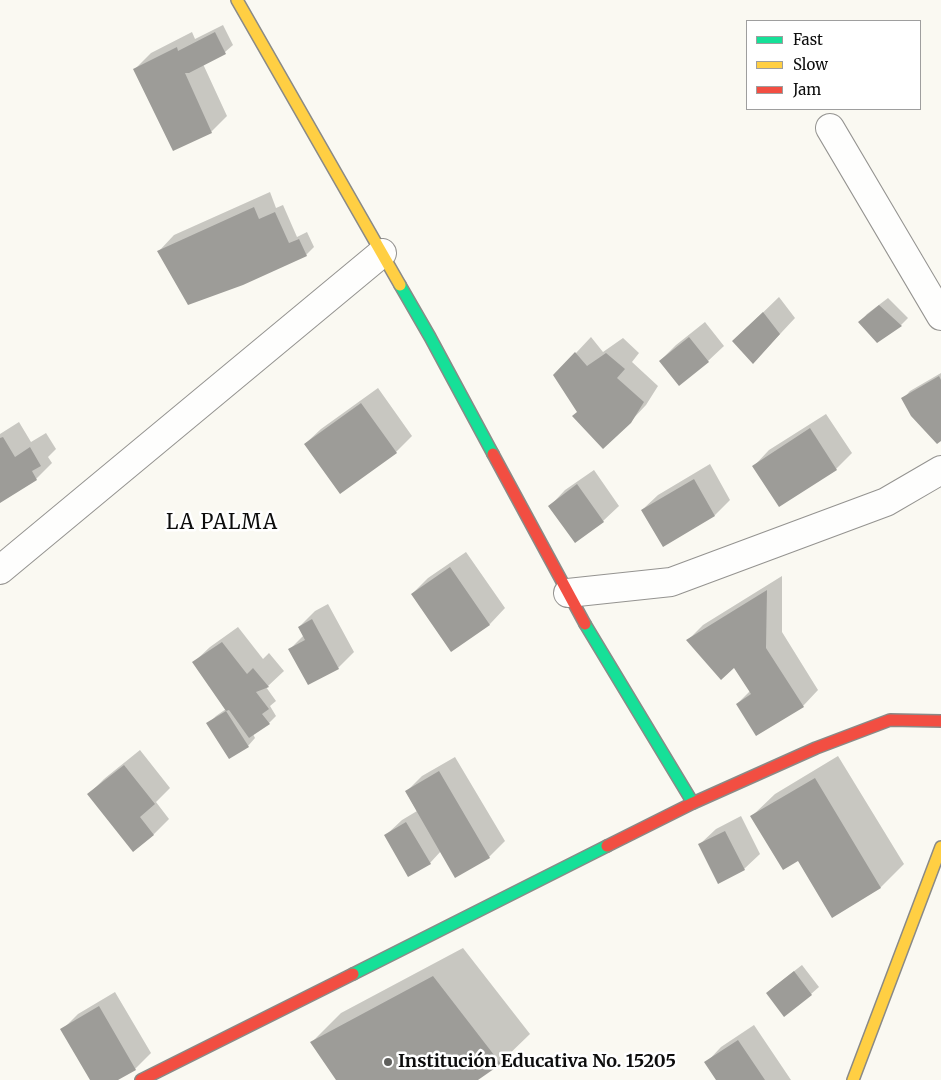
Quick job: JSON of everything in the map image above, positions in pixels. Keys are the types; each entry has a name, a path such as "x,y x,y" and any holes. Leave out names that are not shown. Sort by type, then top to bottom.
{"street":[{"path":"238,0 430,337 585,624 693,803"},
{"path":"830,128 941,316"},
{"path":"0,570 382,253"},
{"path":"568,593 671,582 886,502 941,470"},
{"path":"141,1080 693,803 816,748 890,720 941,721"},
{"path":"854,1080 941,847"}],"building":[{"path":"215,32 226,54 189,73 185,73 212,133 173,151 133,69 177,47 178,51"},
{"path":"254,207 259,219 275,212 289,243 299,239 307,256 243,285 188,305 157,251"},
{"path":"879,305 902,326 877,343 858,322"},
{"path":"763,312 780,334 753,364 732,341"},
{"path":"689,337 709,362 679,386 659,361"},
{"path":"575,352 587,366 606,353 625,369 617,378 644,402 631,423 603,449 572,416 577,412 553,375"},
{"path":"939,376 941,380 941,441 937,444 911,416 901,398"},
{"path":"361,403 397,453 340,494 304,444"},
{"path":"810,428 837,470 779,507 752,466"},
{"path":"3,437 15,457 30,447 41,466 32,471 37,480 0,503 0,438"},
{"path":"694,479 715,516 663,547 641,510"},
{"path":"577,484 604,522 575,543 548,506"},
{"path":"450,567 490,625 451,652 411,594"},
{"path":"767,590 766,648 804,707 756,736 736,704 751,694 734,668 721,680 686,640"},
{"path":"312,619 339,669 308,685 288,649 305,640 298,627"},
{"path":"222,642 247,674 253,668 269,687 256,692 269,709 262,714 270,724 249,738 229,710 226,711 192,662"},
{"path":"226,711 249,747 229,759 206,723"},
{"path":"124,765 155,804 140,817 154,835 133,852 87,794"},
{"path":"439,771 490,858 455,878 405,791"},
{"path":"815,778 881,888 832,918 798,861 783,870 750,816"},
{"path":"406,822 431,864 408,877 384,835"},
{"path":"725,831 745,870 718,884 698,844"},
{"path":"794,971 812,995 784,1017 766,993"},
{"path":"433,976 501,1064 478,1080 336,1080 310,1042"},
{"path":"99,1006 136,1070 118,1080 90,1080 60,1029"},
{"path":"738,1040 765,1080 716,1080 704,1062"}],"traffic: fast":[{"path":"400,285 493,454"},
{"path":"585,624 693,803"},
{"path":"353,974 607,846"}],"traffic: slow":[{"path":"237,0 400,285"},
{"path":"853,1080 941,847"}],"traffic: jam":[{"path":"493,454 585,624"},
{"path":"607,846 693,803 816,748 890,720 941,721"},
{"path":"141,1080 353,974"}],"place":[{"name":"Institución Educativa No. 15205","path":"388,1062"}],"district":[{"name":"LA PALMA","path":"222,523"}]}
